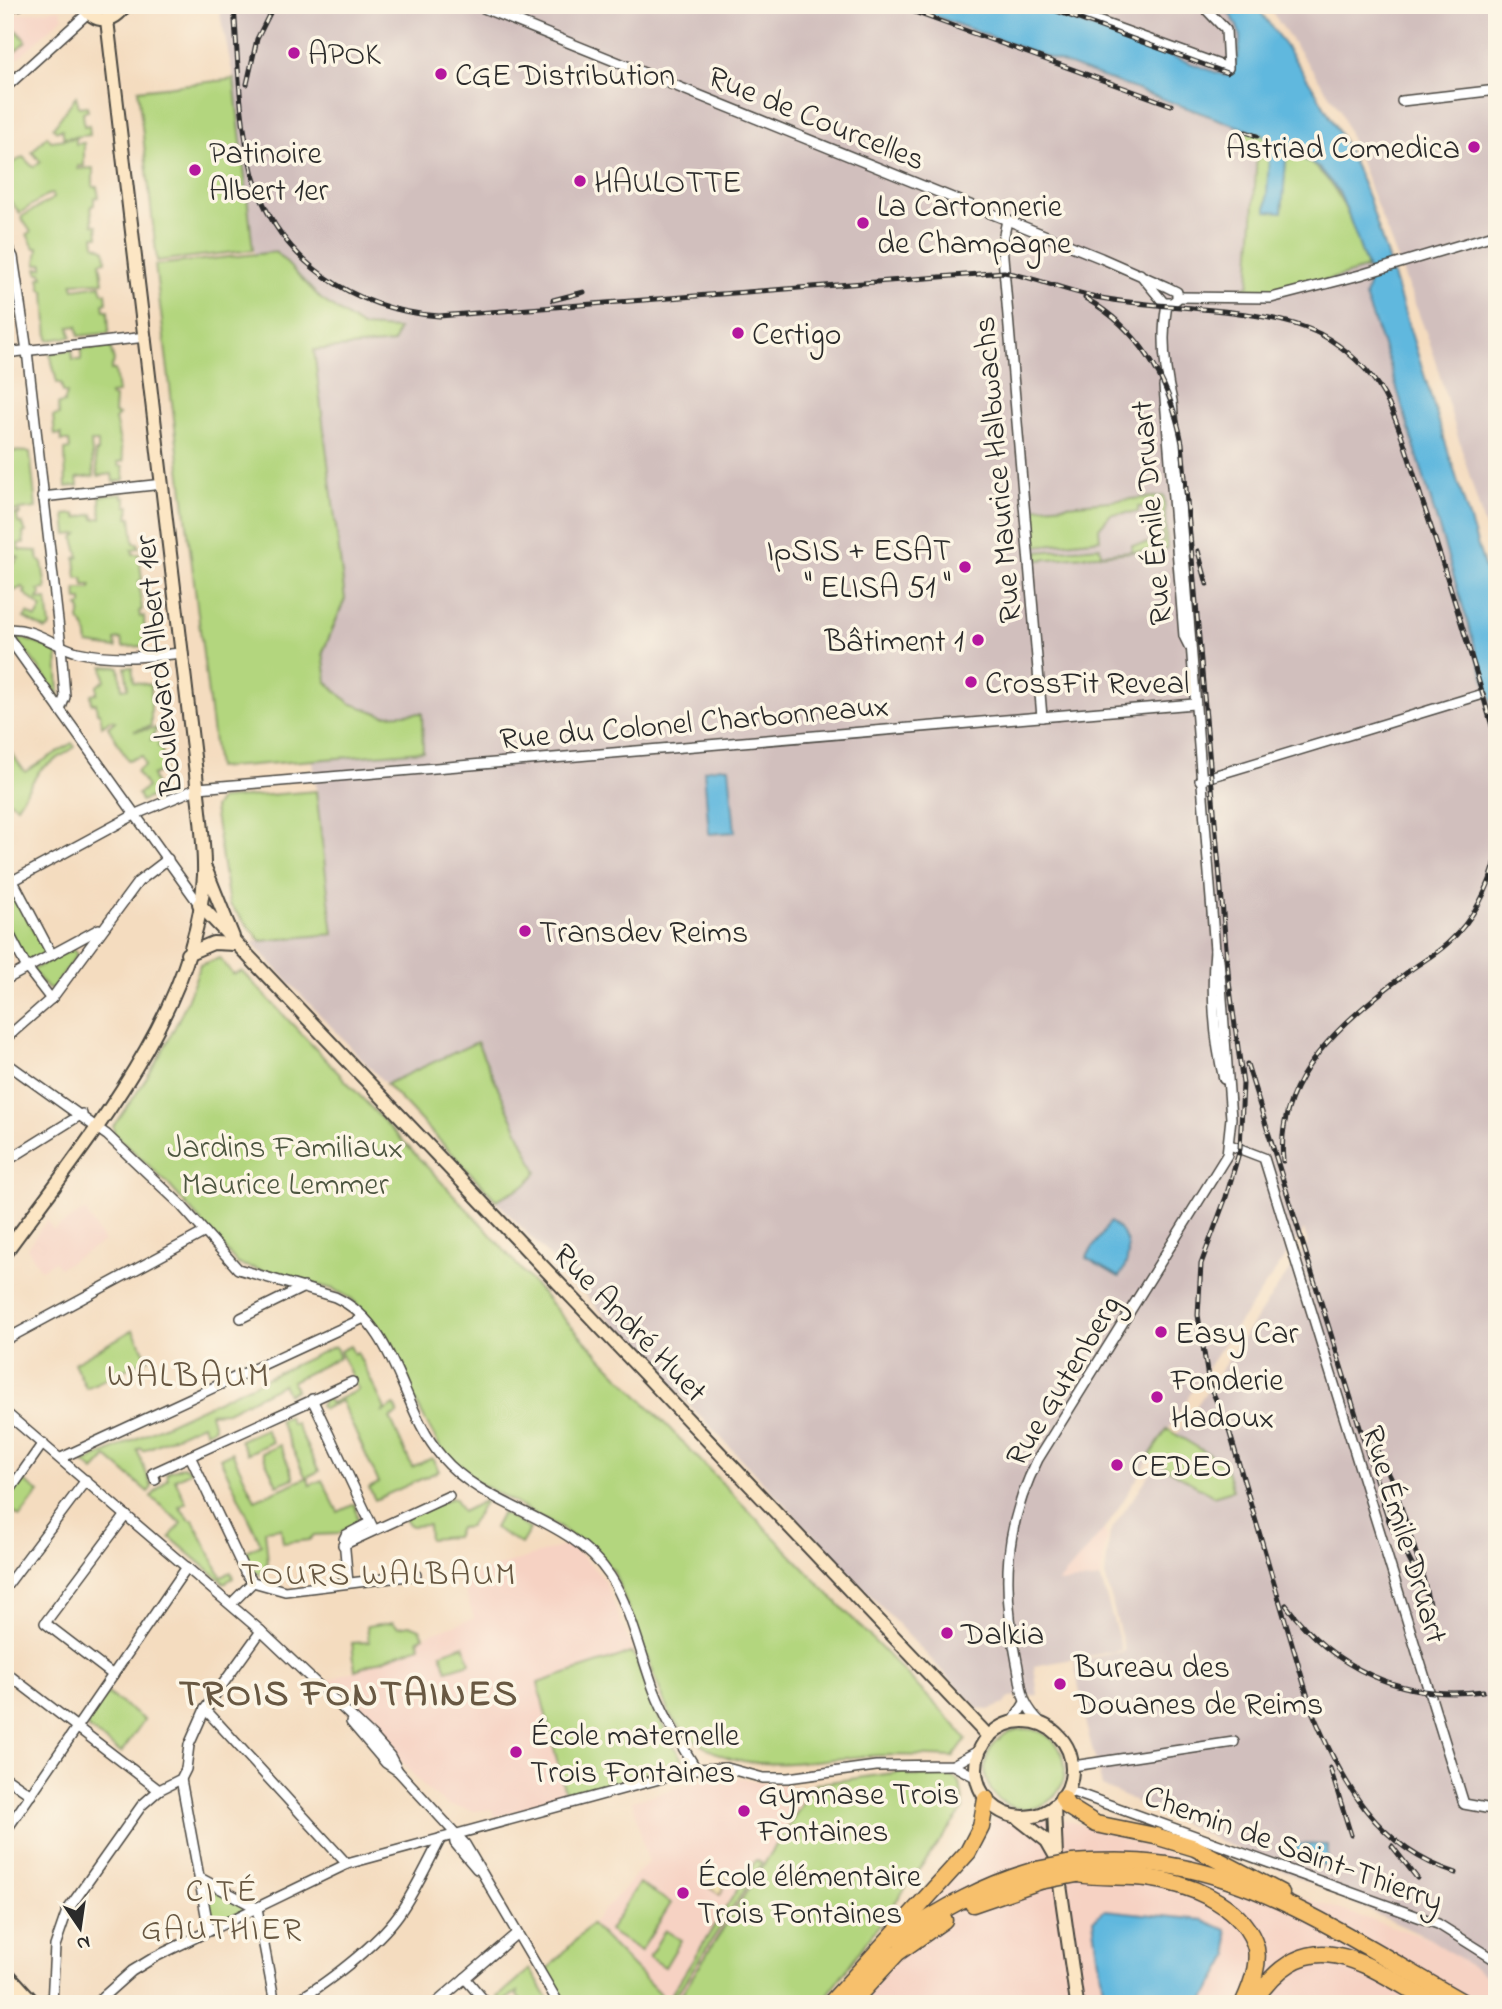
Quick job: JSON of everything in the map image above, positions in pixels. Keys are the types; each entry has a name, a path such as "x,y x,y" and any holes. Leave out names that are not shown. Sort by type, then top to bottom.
{"highway":[{"path":"833,2004 968,1852 981,1827 986,1799"},
{"path":"1062,1799 1067,1806 1096,1824 1155,1836 1195,1848 1247,1873 1340,1927 1410,1973"},
{"path":"833,2004 859,1976 908,1932 953,1902 1038,1875 1074,1869 1151,1863 1214,1876 1285,1905 1466,2004"},
{"path":"1074,1869 1151,1879 1190,1889 1234,1913 1255,1943 1254,1981 1242,2004"},
{"path":"1074,1869 1165,1874 1237,1894 1286,1915 1447,2004"},
{"path":"850,2004 897,1953 960,1910 1038,1875"},
{"path":"1252,2004 1269,1978 1288,1962 1315,1952 1339,1954 1436,2004"}],"street":[{"path":"5,7 20,5"},
{"path":"5,88 85,9 107,20 120,13 125,5"},
{"name":"Rue de Courcelles","path":"476,5 1174,288 1178,296"},
{"path":"1053,5 1228,68 1226,30 1202,5"},
{"name":"Boulevard Albert 1er","path":"5,1253 102,1130 146,1052 178,985 199,904 204,862 163,484 107,20"},
{"path":"1402,101 1497,90"},
{"name":"Rue Maurice Halbwachs","path":"1007,220 1002,244 1042,717"},
{"path":"1167,304 1172,303 1178,296 1271,298 1360,275 1497,234"},
{"path":"5,242 13,257 27,351 61,647 65,697 60,710"},
{"name":"Rue de Courcelles","path":"1140,274 1167,304"},
{"path":"1160,295 1167,287"},
{"name":"Rue Émile Druart","path":"1167,304 1163,327 1165,374 1184,636 1189,648 1215,950 1213,973 1217,1035 1228,1094 1230,1145 1264,1158 1464,1804 1497,1810"},
{"path":"5,353 146,337"},
{"path":"42,497 163,484"},
{"path":"181,653 122,659 61,647 22,630 5,632 199,904"},
{"path":"1200,779 1480,695"},
{"name":"Rue du Colonel Charbonneaux","path":"9,883 136,814 198,788 1194,704"},
{"path":"5,1039 51,999 81,961 101,928 138,882 168,859"},
{"path":"187,954 214,943 235,944 204,862"},
{"path":"9,883 52,954"},
{"name":"Rue André Huet","path":"199,904 989,1737"},
{"path":"5,926 27,968 51,999"},
{"path":"5,980 101,928"},
{"path":"5,1062 102,1130 179,1203 239,1269 304,1287 350,1304 364,1318 382,1340 442,1458 467,1479 574,1539 608,1574 664,1716 695,1769"},
{"path":"5,1161 82,1114"},
{"name":"Rue Gutenberg","path":"1024,1704 1008,1614 1006,1574 1010,1538 1020,1502 1038,1459 1212,1183 1230,1145"},
{"path":"5,1340 205,1232"},
{"path":"241,1318 304,1287"},
{"path":"61,1458 364,1318"},
{"path":"155,1479 153,1473 352,1382"},
{"path":"312,1399 371,1527"},
{"path":"5,1412 261,1630 374,1738 390,1756 398,1772 454,1834 454,1843 478,1871 559,2004"},
{"path":"5,1497 43,1443"},
{"path":"190,1456 245,1572 253,1582 285,1591 415,1575"},
{"path":"5,1588 86,1480"},
{"path":"348,1583 343,1545 371,1527 449,1496"},
{"path":"113,1675 45,1623 127,1515"},
{"path":"5,1832 187,1567"},
{"path":"231,1604 253,1582"},
{"path":"52,2004 55,1946 67,1911 142,1805 159,1790 181,1779 186,1769 189,1745 205,1709 261,1630"},
{"path":"5,1672 159,1790"},
{"path":"1056,1857 1047,1841 1016,1817 996,1808 986,1799 977,1778 981,1749 989,1737 1013,1722 1024,1704 1042,1724 1055,1731 1067,1746 1073,1766 1062,1799 1056,1857 1077,2004"},
{"path":"205,1709 347,1864"},
{"path":"1013,1722 1042,1724"},
{"path":"1073,1766 1234,1742"},
{"path":"95,2004 139,1966 347,1864 695,1769 727,1768 775,1779 876,1766 953,1765 981,1749"},
{"path":"953,1765 977,1778"},
{"path":"5,1777 31,1795"},
{"path":"181,1779 209,1931"},
{"path":"1016,1817 1030,1817 1062,1799"},
{"name":"Chemin de Saint-Thierry","path":"1062,1799 1438,1924 1497,1961"},
{"path":"290,2004 324,1983 384,1931 398,1915 441,1838"},
{"path":"200,1878 257,1908"},
{"path":"257,1908 275,2004"},
{"path":"435,2004 516,1934"},
{"path":"5,1971 36,2004"},
{"path":"465,1978 487,2004"}],"shaded area":[{"path":"218,5 1239,5 1360,205 1497,654 1497,1983 1430,1939 1102,1786 1086,1725 1074,1661 1125,1651 1105,1576 1110,1532 1308,1243 1304,1230 1201,1377 1108,1525 1058,1583 1101,1579 1122,1650 1034,1666 1038,1695 1010,1697 1005,1704 988,1710 978,1709 251,942 333,933 234,79"},
{"path":"1267,5 1497,5 1497,568 1430,343 1340,110"},
{"path":"60,9 63,17 5,70 5,16"},
{"path":"85,1210 104,1242 59,1268 54,1261 41,1270 27,1248 47,1220 53,1230"},
{"path":"1102,1527 1107,1536 1101,1579 1022,1587"},
{"path":"570,1544 604,1579 633,1652 538,1683 566,1797 495,1817 492,1809 474,1811 448,1805 427,1790 329,1680 420,1646 418,1638 474,1618 464,1589 472,1575"},
{"name":"École élémentaire Trois Fontaines","path":"720,1775 796,1787 815,1784 675,2004 670,2004 591,1924 648,1862 632,1801"},
{"path":"1036,1810 1430,1939 1497,1983 1497,2004 861,2004 995,1817"}],"green space":[{"path":"5,18 26,41 5,60"},
{"name":"Patinoire Albert 1er","path":"234,79 253,250 157,261 138,90"},
{"path":"76,96 79,107 87,106 88,111 83,112 84,126 89,125 90,135 64,138 62,129 57,131 53,128"},
{"path":"1246,130 1270,138 1282,211 1287,148 1320,171 1331,184 1348,214 1367,268 1328,280 1273,290 1235,292 1249,285 1257,152 1242,145"},
{"path":"47,136 51,141 76,138 76,144 84,143 84,166 78,166 78,169 93,168 93,187 97,187 99,197 94,198 94,205 91,206 93,225 97,225 95,245 105,250 106,261 100,262 103,282 72,283 74,289 101,285 102,293 106,293 107,303 103,304 104,310 108,310 109,333 79,336 77,326 69,327 71,337 48,340 45,292 41,289 39,278 43,277 37,268 43,268 43,264 36,264 38,248 34,248 27,234 31,232 21,217 54,198 52,194 47,195 20,213 5,195 5,168 23,157 33,167 41,162 32,152"},
{"path":"276,252 321,299 362,327 398,329 394,343 314,350 345,599 323,652 327,682 349,703 384,715 422,713 423,751 217,768 155,265"},
{"path":"110,346 114,361 111,370 115,370 118,393 110,394 115,397 114,413 119,415 115,419 124,461 118,462 119,466 123,466 124,480 113,482 112,474 98,476 95,452 98,452 98,442 91,442 94,476 77,478 78,486 66,487 65,450 70,449 69,441 61,441 61,434 55,435 53,416 59,415 58,404 64,403 67,393 63,392 61,383 57,383 50,353 72,350 73,360 81,360 81,349"},
{"path":"5,449 30,452 36,508 5,512"},
{"path":"122,494 123,498 126,498 126,506 130,506 128,517 131,517 134,543 138,543 139,548 132,549 133,554 139,554 142,610 139,611 140,617 144,616 145,646 123,647 121,639 115,640 116,648 88,644 86,630 79,620 81,610 78,606 82,605 82,600 77,600 76,589 91,589 91,585 84,585 83,578 77,578 75,558 79,557 74,538 78,534 67,535 65,515 76,514 77,518 93,514 94,519 101,518 100,496"},
{"path":"1164,496 1167,549 1038,560 1037,552 1100,547 1101,554 1132,551 1132,545 1163,542 1160,506 1138,507 1138,512 1111,514 1099,528 1100,539 1037,546 1033,508"},
{"path":"21,513 17,516 18,523 22,523 26,532 23,533 24,543 18,544 19,550 37,551 39,561 42,562 46,589 38,590 41,594 37,600 47,599 50,627 46,630 24,618 28,613 36,618 42,608 24,593 26,590 22,587 14,591 5,584 5,574 19,558 16,556 5,568 5,516"},
{"path":"15,636 57,650 59,696"},
{"path":"103,666 119,667 122,689 128,688 125,667 132,667 134,682 151,685 151,726 134,731 157,728 151,740 161,740 158,746 162,749 164,770 152,775 159,794 141,801 138,794 147,787 136,771 145,765 142,756 128,760 108,727 115,721 110,720 102,726 96,703 92,704 91,694 97,693 97,686 105,680"},
{"path":"72,743 75,747 40,770 17,806 5,798 5,744 25,772"},
{"path":"316,791 333,934 261,941 229,904 214,808 220,799"},
{"path":"11,887 46,953 30,962 26,961 5,922 5,889"},
{"path":"72,948 77,954 53,988 48,989 32,970"},
{"name":"Jardins Familiaux Maurice Lemmer","path":"220,958 233,975 242,971 484,1227 568,1323 955,1725 966,1739 953,1757 878,1755 759,1763 734,1759 710,1750 689,1735 669,1713 613,1570 564,1530 477,1482 442,1451 373,1322 352,1299 333,1289 238,1264 168,1184 114,1133 113,1126 152,1069 174,1029 200,965"},
{"path":"477,1042 537,1172 526,1185 496,1200 386,1084"},
{"path":"133,1330 148,1359 86,1388 74,1363"},
{"path":"335,1346 340,1357 292,1381 296,1390 288,1394 283,1384 227,1412 210,1413 214,1428 206,1432 202,1424 143,1451 141,1448 137,1450 152,1487 148,1492 107,1457 94,1471 84,1463"},
{"path":"350,1346 354,1354 357,1352 385,1409 382,1413 394,1405 398,1414 390,1418 412,1467 432,1458 439,1471 375,1500 369,1488 379,1483 341,1401 323,1409 320,1406 325,1397 331,1403 358,1390 340,1351"},
{"path":"288,1416 291,1424 295,1422 319,1471 307,1477 310,1485 322,1480 338,1512 355,1504 358,1521 338,1534 314,1535 309,1540 283,1543 281,1528 265,1530 268,1561 262,1575 253,1572 242,1553 261,1544 220,1458 232,1452 255,1500 306,1478 279,1420"},
{"path":"265,1429 272,1442 247,1454 240,1440"},
{"path":"1167,1429 1225,1464 1233,1490 1213,1496 1149,1457"},
{"path":"280,1445 294,1478 277,1485 262,1453"},
{"path":"183,1466 192,1471 175,1479 186,1503 179,1507 193,1520 221,1576 231,1572 233,1578 224,1583 170,1537 181,1523 151,1497 168,1478 166,1473"},
{"path":"21,1479 39,1492 20,1517 5,1506 5,1501"},
{"path":"451,1498 455,1499 462,1512 486,1500 469,1527 459,1528 455,1537 429,1539 428,1525 411,1526 404,1519"},
{"path":"502,1513 530,1529 521,1544 494,1528"},
{"path":"393,1622 398,1627 410,1625 420,1629 424,1636 418,1639 420,1646 355,1670 352,1643 369,1642 367,1626"},
{"path":"464,1645 470,1663 447,1670 441,1653"},
{"path":"633,1652 659,1718 683,1762 680,1766 566,1797 538,1683"},
{"path":"107,1693 144,1720 121,1753 88,1728 87,1723"},
{"path":"1025,1729 1040,1732 1053,1741 1062,1754 1065,1769 1062,1784 1053,1797 1040,1806 1025,1809 1010,1806 997,1797 988,1784 985,1769 988,1754 997,1741 1010,1732"},
{"path":"908,1771 908,1776 951,1776 960,1782 964,1808 821,2004 675,2004 815,1784"},
{"path":"756,1860 762,1863 676,1995 672,1993"},
{"path":"639,1883 671,1903 641,1951 609,1931"},
{"path":"205,1886 250,1908 213,1925"},
{"path":"591,1924 670,2004 567,2004 546,1971"},
{"path":"665,1930 681,1940 665,1967 649,1957"},
{"path":"530,1969 551,2004 524,2004 517,1996 518,1992 502,2002 498,1997"}],"sand":[{"path":"730,1871 720,1895 707,1886 703,1878"}],"water":[{"path":"904,5 1030,5 1226,76 1232,73 1240,37 1235,22 1223,5 1256,6 1320,98 1346,146 1369,199 1497,607 1497,720 1389,362 1365,297 1370,276 1339,192 1320,169 1287,148 1282,212 1266,211 1270,138"},
{"path":"729,767 735,832 709,834 704,770"},
{"path":"1110,1222 1122,1233 1128,1247 1126,1262 1119,1277 1086,1258"},
{"path":"1297,1844 1328,1845 1327,1867 1294,1854"},
{"path":"1105,1910 1203,1920 1226,1930 1229,1956 1202,2004 1105,2004 1093,1920"}],"railway":[{"path":"234,5 248,154 264,206 280,232 300,256 323,276 377,304 439,316 1004,272 1101,298 1271,318 1297,325 1329,339 1348,352 1372,377 1396,420 1497,743"},
{"path":"247,84 257,39 274,5"},
{"path":"895,5 1171,105"},
{"path":"1040,5 1227,73"},
{"path":"1246,132 1257,136"},
{"path":"553,300 584,292"},
{"path":"1085,298 1122,325 1150,359 1170,399 1182,443 1229,982 1243,1084 1240,1149 1226,1197 1201,1264 1198,1315 1209,1384 1228,1427 1312,1711 1336,1763 1366,1810 1384,1830 1428,1862 1456,1873"},
{"path":"1198,551 1207,584"},
{"path":"1283,1161 1283,1130 1290,1103 1302,1077 1318,1053 1359,1011 1457,934 1479,903 1497,856"},
{"path":"1247,1064 1389,1521 1425,1590"},
{"path":"1370,1436 1393,1482 1421,1569 1433,1622"},
{"path":"1286,1605 1325,1647 1372,1676 1425,1691 1483,1691"},
{"path":"1330,1768 1351,1835"},
{"path":"1392,1846 1417,1878"}],"place":[{"name":"APOK","path":"294,53"},
{"name":"CGE Distribution","path":"441,74"},
{"name":"Astriad Comedica","path":"1474,147"},
{"name":"Patinoire Albert 1er","path":"195,170"},
{"name":"HAULOTTE","path":"580,181"},
{"name":"La Cartonnerie de Champagne","path":"863,223"},
{"name":"Certigo","path":"738,333"},
{"name":"IpSIS + ESAT \" ELISA 51 \"","path":"965,567"},
{"name":"Bâtiment 1","path":"978,640"},
{"name":"CrossFit Reveal","path":"971,682"},
{"name":"Transdev Reims","path":"525,931"},
{"name":"Easy Car","path":"1161,1332"},
{"name":"Fonderie Hadoux","path":"1157,1397"},
{"name":"CEDEO","path":"1117,1465"},
{"name":"Dalkia","path":"947,1633"},
{"name":"Bureau des Douanes de Reims","path":"1060,1684"},
{"name":"École maternelle Trois Fontaines","path":"516,1752"},
{"name":"Gymnase Trois Fontaines","path":"744,1811"},
{"name":"École élémentaire Trois Fontaines","path":"683,1893"}],"district":[{"name":"WALBAUM","path":"189,1374"},
{"name":"TOURS WALBAUM","path":"379,1572"},
{"name":"TROIS FONTAINES","path":"349,1692"},
{"name":"CITÉ GAUTHIER","path":"222,1908"}]}
